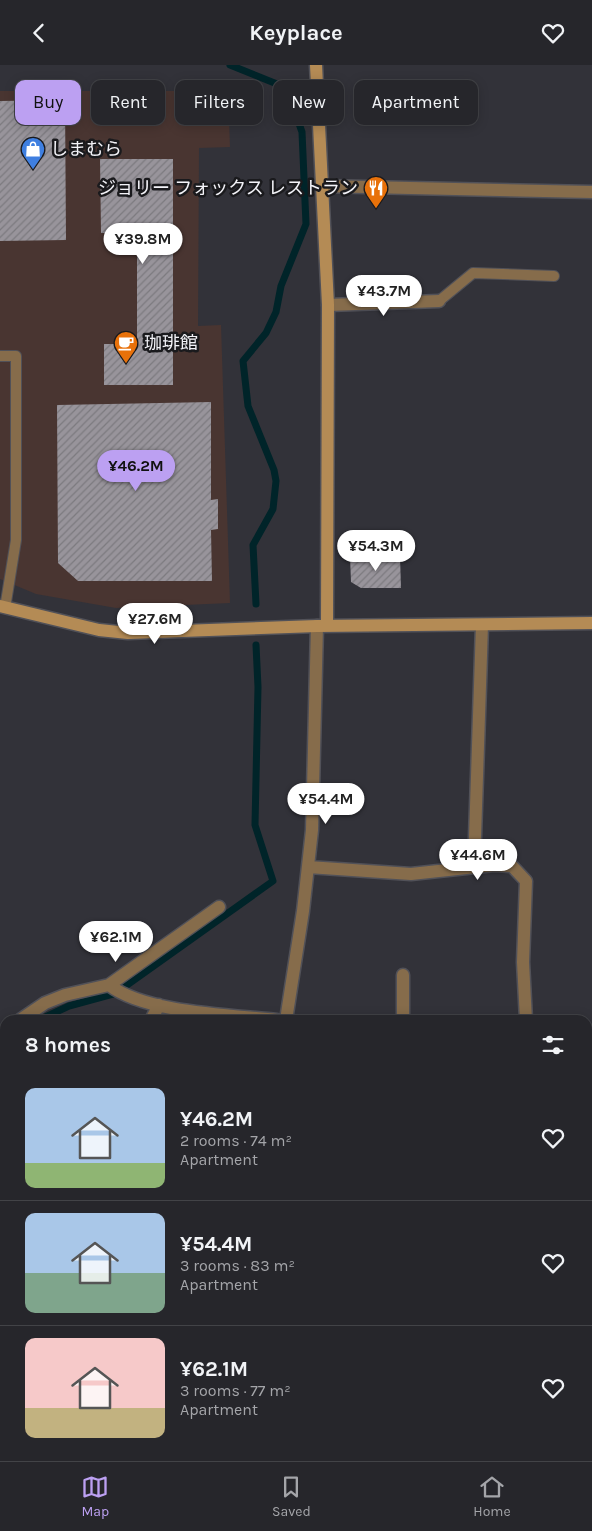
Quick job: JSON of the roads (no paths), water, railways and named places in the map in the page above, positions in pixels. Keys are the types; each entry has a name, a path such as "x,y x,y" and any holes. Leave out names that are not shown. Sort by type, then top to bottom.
{"street":[{"path":"287,1015 312,830 322,625 328,305 316,65"},
{"path":"322,186 592,193"},
{"path":"328,305 439,301"},
{"path":"2,607 99,630 128,633 322,625 592,623"},
{"path":"474,867 482,625"},
{"path":"308,867 411,874 474,867 512,867 526,881 523,962 526,1015"},
{"path":"115,989 218,907"},
{"path":"403,975 403,1015"},
{"path":"27,1015 45,1003 65,995 115,989 160,1005 232,1015"},
{"path":"154,1015 160,1005"}],"lane":[{"path":"439,301 473,273 554,276"},
{"path":"0,356 16,356 16,539 2,607"}],"waterway":[{"path":"230,65 277,84 291,101 302,132 306,224 281,286 276,312 266,333 243,361 248,406 274,470 276,481 273,509 253,545 256,604"},
{"path":"50,1015 69,1006 113,994 123,988 273,881 255,825 258,687 256,645"}],"place":[{"name":"しまむら","path":"33,170"},
{"name":"ジョリー フォックス レストラン","path":"376,209"},
{"name":"珈琲館","path":"126,364"}]}
